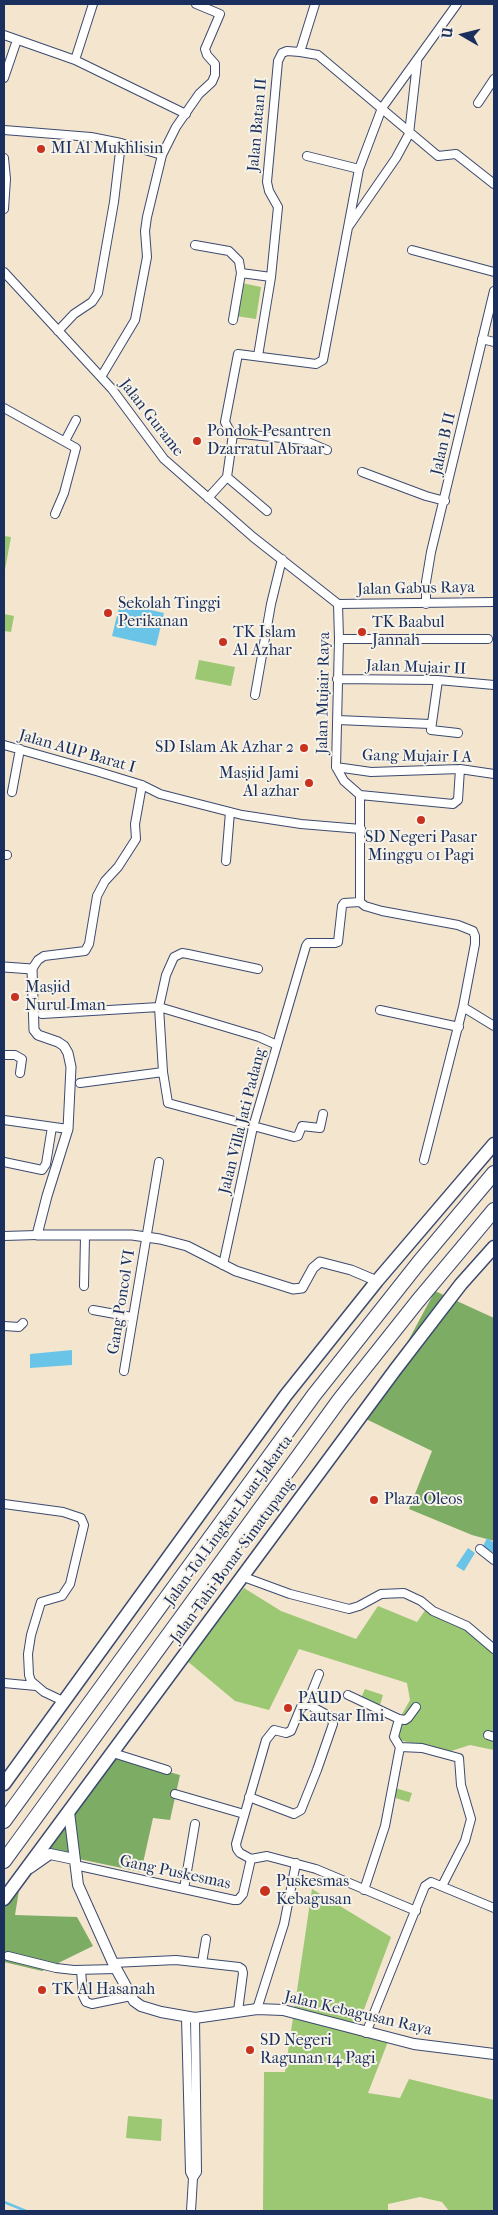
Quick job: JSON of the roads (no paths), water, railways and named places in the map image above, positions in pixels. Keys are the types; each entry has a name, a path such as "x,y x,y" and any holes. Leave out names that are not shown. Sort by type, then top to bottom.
{"highway":[{"path":"4,1784 280,1403 377,1281 494,1144"},
{"name":"Jalan Tol Lingkar Luar Jakarta","path":"4,1821 314,1395 420,1261 494,1173"},
{"name":"Jalan Tol Lingkar Luar Jakarta","path":"4,1862 340,1399 417,1302 494,1210"},
{"name":"Jalan Tahi Bonar Simatupang","path":"4,1899 432,1320 494,1247"}],"main road":[{"name":"Jalan Kebagusan Raya","path":"69,1812 74,1862 80,1892 131,1996 141,2006 150,2010 191,2017 257,2008 291,2012 366,2033 432,2047 494,2054"},
{"path":"24,1873 50,1854 74,1862"}],"street":[{"path":"75,60 93,4"},
{"path":"102,375 136,320 147,257 145,231 147,217 162,155 172,132 199,94 214,79 216,72 214,61 207,55 205,49 220,14 196,4"},
{"path":"315,4 300,52 318,55 382,108 409,134 438,156 456,154 494,184"},
{"path":"327,450 303,440 233,434 225,424 238,354 318,364 323,360 359,169 382,108 457,4"},
{"path":"4,35 75,60 186,114"},
{"path":"4,78 17,40"},
{"name":"Jalan Batan II","path":"258,356 271,277 278,207 269,191 268,182 278,62 282,53 287,51 300,52"},
{"path":"347,230 396,158 409,134 417,62"},
{"path":"478,103 494,79"},
{"path":"4,130 91,137 121,143 162,155"},
{"path":"60,329 74,314 96,298 98,293 114,202 121,143"},
{"path":"307,156 359,169"},
{"path":"4,158 6,179 4,209"},
{"path":"195,245 229,251 239,262 241,273 233,320"},
{"path":"412,250 494,272"},
{"name":"Jalan Gurame","path":"4,272 102,375 164,459 210,495 282,559 338,604"},
{"path":"241,273 271,277"},
{"name":"Jalan B II","path":"426,602 426,582 431,552 445,501 494,291"},
{"path":"482,339 494,342"},
{"path":"4,408 75,446 77,452 55,514"},
{"path":"65,441 76,420"},
{"path":"210,495 224,480 233,434"},
{"path":"362,472 426,496 445,501"},
{"path":"224,480 267,511"},
{"path":"255,695 271,604 282,559"},
{"name":"Jalan Gabus Raya","path":"338,604 494,602"},
{"name":"Jalan Mujair Raya","path":"338,604 336,767 344,781 360,795"},
{"path":"339,639 488,638"},
{"name":"Jalan Mujair II","path":"337,679 438,680 494,685"},
{"path":"438,680 430,724 431,730 458,733"},
{"path":"338,720 430,724"},
{"name":"Jalan AUP Barat I","path":"4,745 142,785 135,824 136,839 118,866 105,881 97,896 87,948 85,951 44,956 38,960 32,969"},
{"path":"12,792 20,749"},
{"name":"Gang Mujair I A","path":"336,767 372,772 460,769 494,773"},
{"path":"360,902 360,795 454,804 458,800 460,769"},
{"path":"142,785 160,794 230,812 292,823 360,830"},
{"path":"226,861 230,812"},
{"path":"277,1045 306,944 338,942 342,906 344,903 360,902 382,911 458,925 473,931 476,936 464,1007 438,1098 424,1160"},
{"path":"258,968 182,953 174,957 168,968 159,1007 163,1072 168,1103 296,1137 302,1126 320,1128 323,1114"},
{"path":"4,967 32,969 33,1026 38,1035 58,1042 68,1053 71,1078 68,1129 46,1196 37,1235"},
{"path":"42,1014 159,1007"},
{"name":"Jalan Villa Jati Padang","path":"159,1007 259,1037 277,1045 253,1127 223,1265"},
{"path":"464,1007 494,1026"},
{"path":"380,1010 459,1027"},
{"path":"4,1055 15,1055 22,1059 20,1073"},
{"path":"80,1083 163,1072"},
{"path":"4,1120 68,1129"},
{"path":"4,1162 42,1170 46,1164 52,1127"},
{"name":"Gang Poncol VI","path":"124,1371 159,1162"},
{"path":"4,1236 146,1237 187,1246 223,1265 293,1289 302,1288 315,1265 320,1262 351,1270 377,1281"},
{"path":"84,1286 85,1236"},
{"path":"94,1310 132,1317"},
{"path":"4,1326 18,1327 23,1323"},
{"path":"4,1504 64,1512 81,1518 84,1525 70,1584 65,1594 44,1600 41,1602 37,1612 31,1635 28,1664 29,1675 36,1686"},
{"path":"480,1549 494,1560"},
{"path":"241,1576 290,1594 350,1609 381,1594 404,1593 421,1601 433,1611 467,1626 494,1649"},
{"name":"Gang Puskesmas","path":"74,1862 238,1900 243,1894 251,1859 237,1849 236,1844 262,1754 271,1732 275,1730 290,1732 301,1707 307,1704 320,1674"},
{"path":"4,1683 36,1686 63,1701"},
{"path":"348,1695 399,1720 408,1718 416,1708"},
{"path":"249,1796 294,1814 301,1810 333,1724 331,1717 307,1704"},
{"path":"364,1890 385,1826 400,1747 394,1737 399,1720"},
{"path":"400,1747 422,1748 459,1758 461,1785 471,1819 465,1841 442,1886"},
{"path":"113,1753 167,1770"},
{"path":"175,1794 244,1814"},
{"path":"184,1889 195,1824"},
{"path":"251,1859 262,1856 296,1863 329,1874 416,1911"},
{"path":"257,2008 284,1924 296,1863"},
{"path":"366,2033 380,1994 425,1886 431,1882 494,1908"},
{"path":"202,1963 206,1940"},
{"path":"8,1956 56,1968 81,1970 166,1960 239,1967 243,1973 238,2011"},
{"path":"81,1970 83,1996 86,2002 92,2004 131,1996"},
{"path":"191,2017 190,2172 193,2178 191,2211"}],"water":[{"path":"120,603 164,613 156,646 112,636"},
{"path":"72,1350 72,1365 30,1368 30,1354"},
{"path":"487,1538 494,1543 494,1553 483,1546"},
{"path":"468,1548 475,1553 464,1571 456,1566"}],"waterway":[{"path":"4,2202 26,2211"}],"place":[{"name":"MI Al Mukhlisin","path":"41,149"},
{"name":"Pondok Pesantren Dzarratul Abraar","path":"197,441"},
{"name":"Sekolah Tinggi Perikanan","path":"108,613"},
{"name":"TK Baabul Jannah","path":"362,632"},
{"name":"TK Islam Al Azhar","path":"223,642"},
{"name":"SD Islam Ak Azhar 2","path":"304,748"},
{"name":"Masjid Jami Al azhar","path":"309,783"},
{"name":"SD Negeri Pasar Minggu 01 Pagi","path":"421,820"},
{"name":"Masjid Nurul Iman","path":"15,997"},
{"name":"Plaza Oleos","path":"374,1500"},
{"name":"PAUD Kautsar Ilmi","path":"288,1708"},
{"name":"Puskesmas Kebagusan","path":"265,1891"},
{"name":"TK Al Hasanah","path":"42,1990"},
{"name":"SD Negeri Ragunan 14 Pagi","path":"250,2050"}]}
